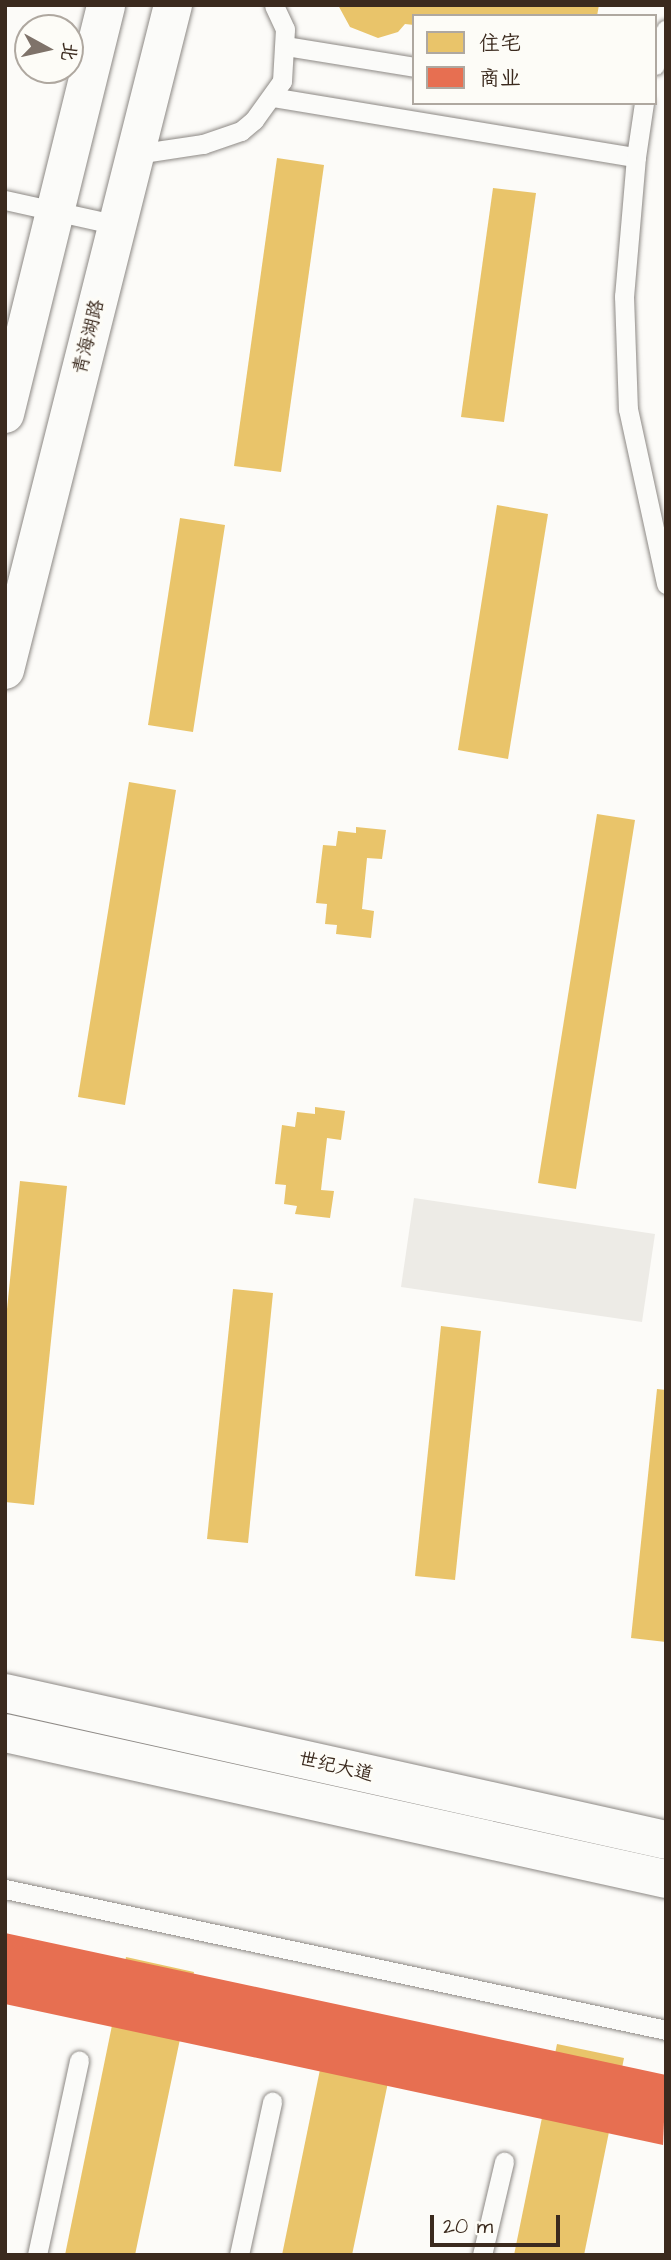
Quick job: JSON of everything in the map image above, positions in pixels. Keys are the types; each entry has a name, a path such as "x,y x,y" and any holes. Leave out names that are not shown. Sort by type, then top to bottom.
{"street":[{"path":"5,414 106,5"},
{"name":"青海湖路","path":"5,670 173,5"},
{"name":"世纪大道","path":"5,1693 666,1840"},
{"name":"世纪大道","path":"5,1733 666,1879"}],"lane":[{"path":"136,154 203,144 241,131 272,97 282,81 285,29 274,5"},
{"path":"657,59 666,30"},
{"path":"285,46 412,66"},
{"path":"272,97 636,157"},
{"path":"644,105 636,157 624,296 628,409 666,584"},
{"path":"5,200 118,225"},
{"path":"5,1889 666,2030"},
{"path":"37,2255 79,2060"},
{"path":"239,2255 272,2102"},
{"path":"482,2255 505,2162"}],"shaded area":[{"path":"414,1198 655,1234 642,1322 401,1287"}],"building: 住宅":[{"path":"338,5 599,5 597,14 412,14 412,25 405,24 398,32 378,38 350,27"},
{"path":"277,158 324,165 281,472 234,466"},
{"path":"493,188 536,193 504,422 461,417"},
{"path":"497,505 548,514 508,759 458,750"},
{"path":"180,518 225,525 193,732 148,725"},
{"path":"129,782 176,790 125,1105 78,1097"},
{"path":"597,814 635,820 576,1189 538,1183"},
{"path":"356,827 386,830 382,859 367,858 362,909 374,911 371,938 336,934 337,925 325,924 327,904 316,903 323,845 336,846 338,831 356,833"},
{"path":"315,1107 345,1111 341,1140 327,1138 321,1190 334,1191 330,1218 295,1214 297,1206 284,1204 286,1185 275,1184 282,1125 295,1127 297,1112 315,1114"},
{"path":"20,1181 67,1186 34,1505 5,1502 5,1329"},
{"path":"233,1289 273,1293 248,1543 207,1539"},
{"path":"441,1326 481,1331 455,1580 415,1576"},
{"path":"657,1389 666,1390 666,1642 631,1638"},
{"path":"126,1957 194,1972 135,2255 65,2255"},
{"path":"333,2006 401,2020 352,2255 282,2255"},
{"path":"557,2044 624,2058 584,2255 514,2255"}],"building: 商业":[{"path":"5,1933 666,2075 663,2145 5,2004"}]}
